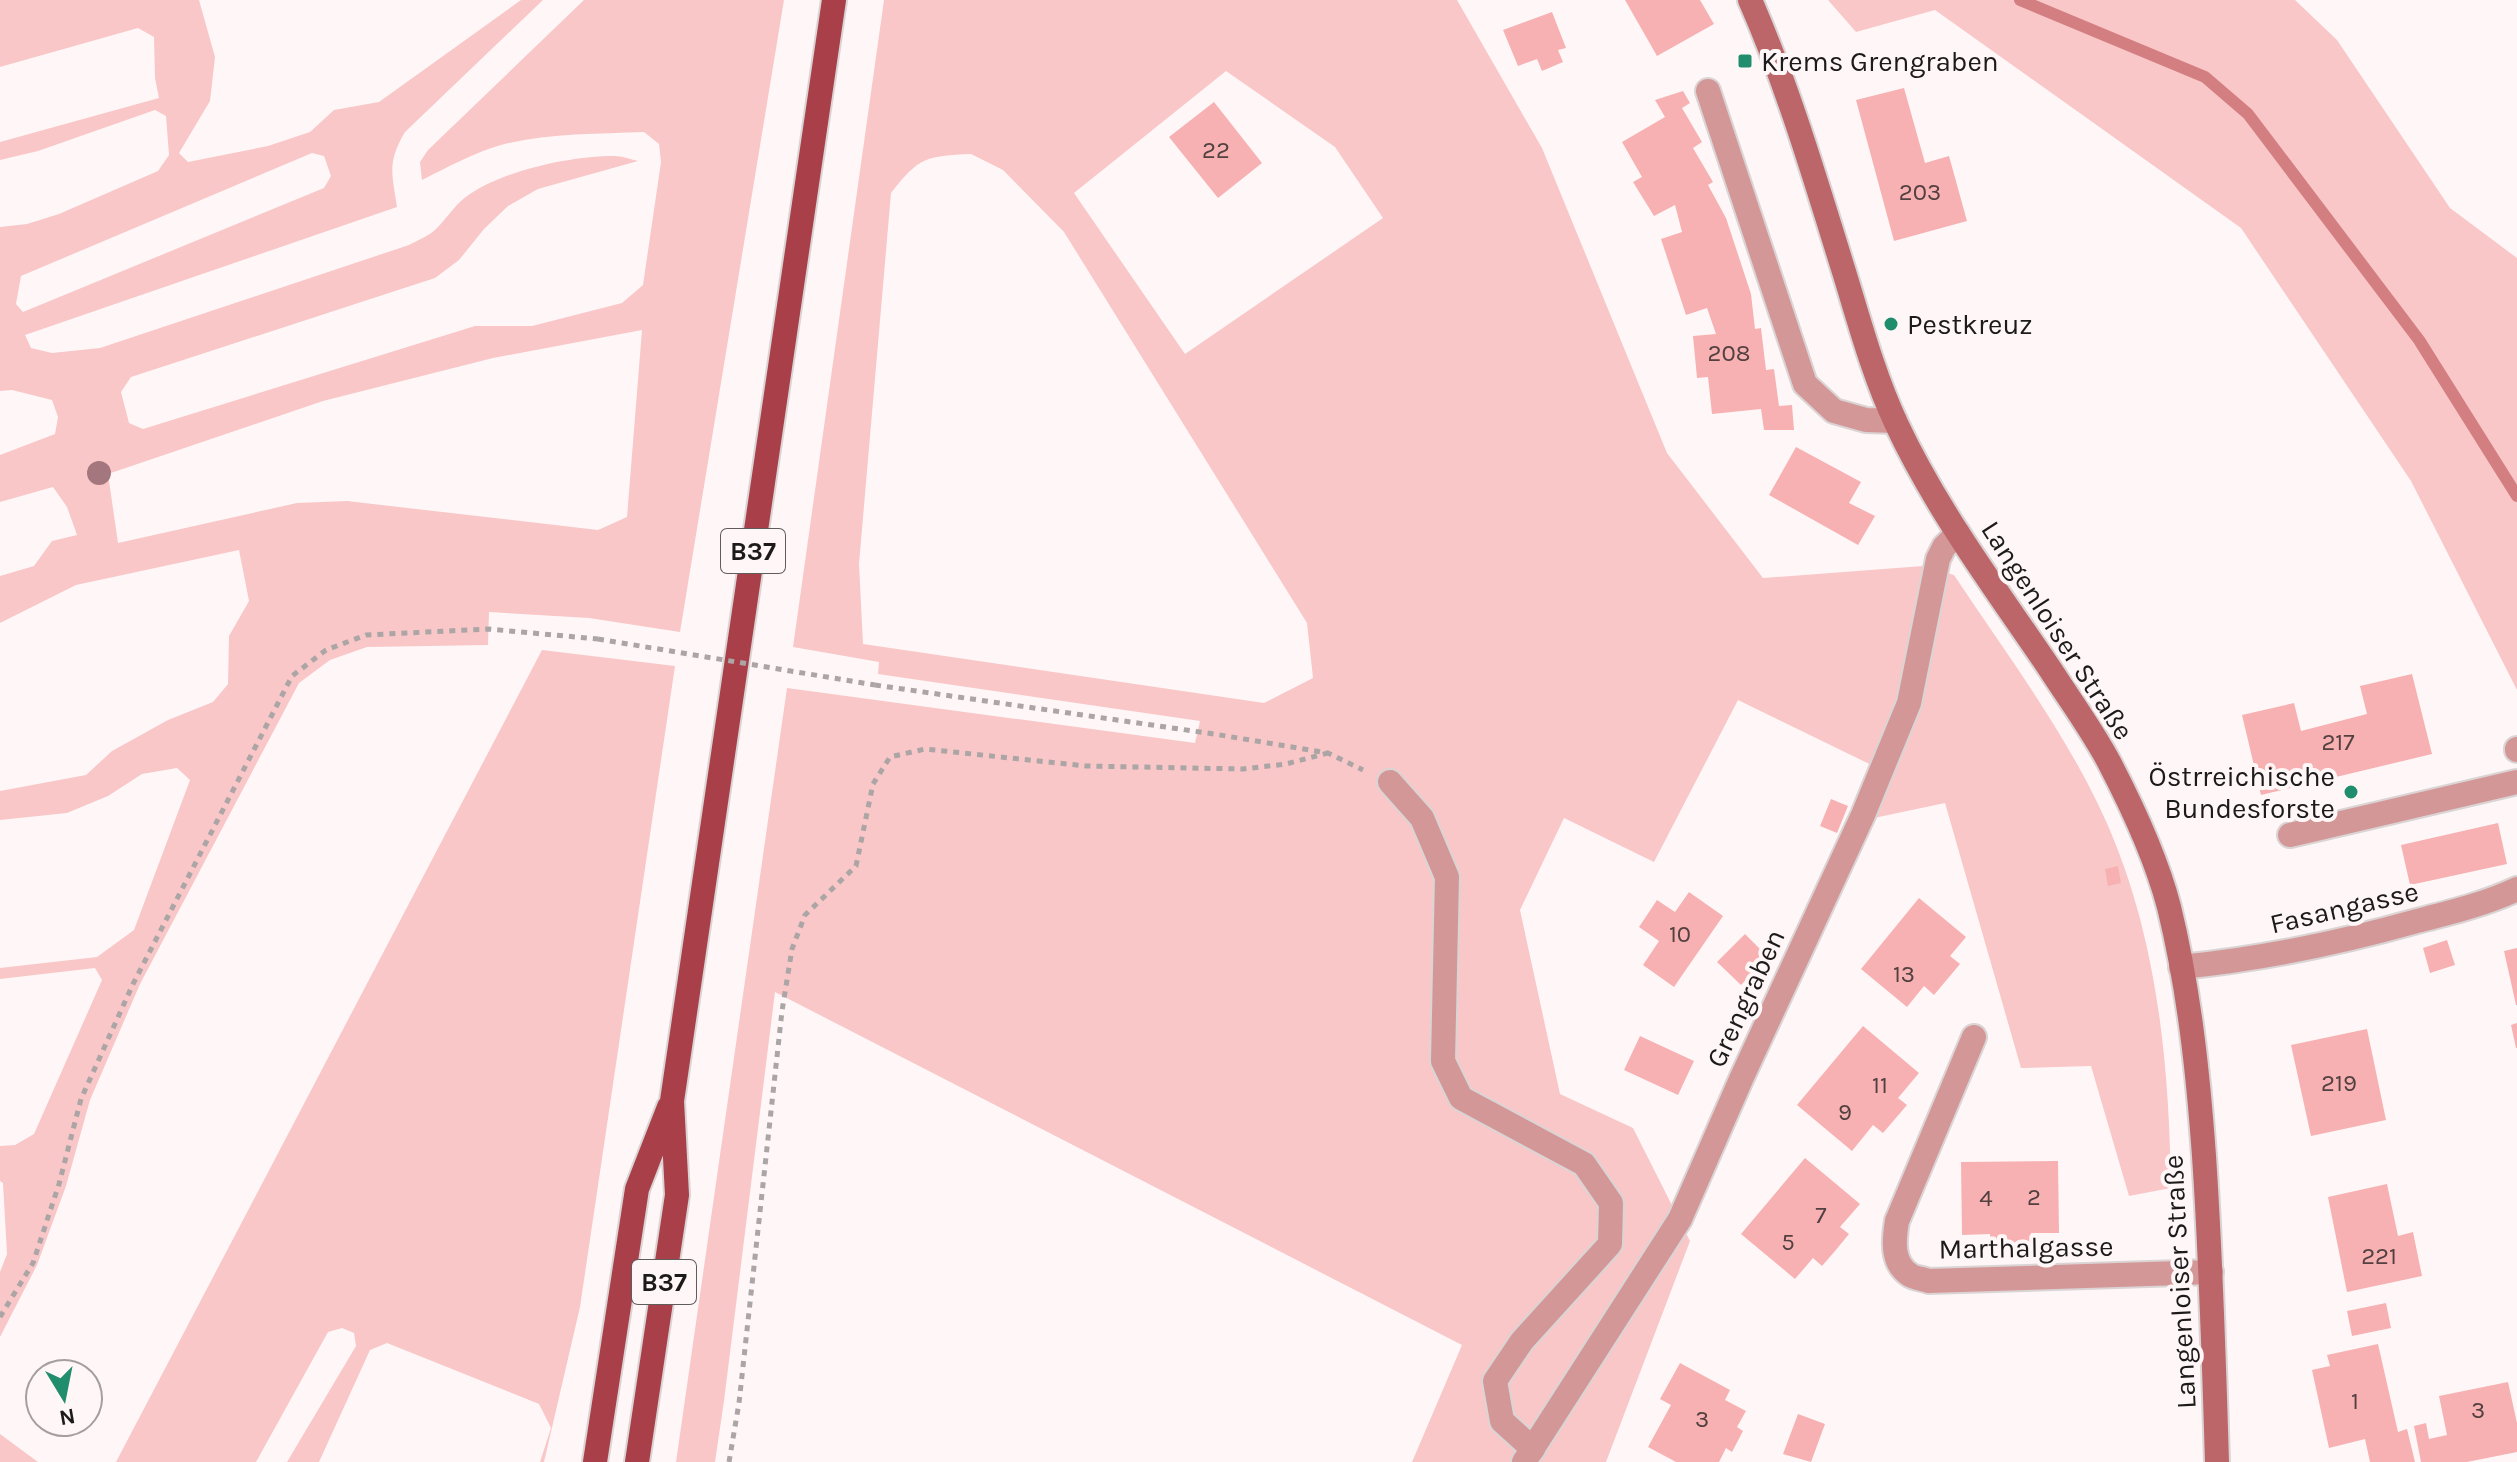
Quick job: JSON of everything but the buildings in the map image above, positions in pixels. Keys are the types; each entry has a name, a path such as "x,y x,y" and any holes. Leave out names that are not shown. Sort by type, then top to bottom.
{"main road":[{"name":"B37","path":"637,1462 677,1195 672,1101 834,0"},
{"name":"B37","path":"595,1462 637,1189 672,1101"}],"street":[{"name":"Langenloiser Straße","path":"1750,0 1772,51 1799,129 1866,342 1895,421 1958,533 2077,709 2108,761 2152,856 2168,905 2198,1076 2211,1272 2217,1462"},
{"path":"1708,91 1805,384 1834,411 1866,420 1895,421"},
{"name":"Grengraben","path":"1528,1456 1680,1219 1863,815 1909,703 1938,559 1944,547 1958,533"},
{"path":"1390,782 1422,818 1447,877 1443,1061 1461,1098 1584,1164 1611,1203 1610,1244 1522,1341 1495,1381 1502,1421 1528,1456"},
{"path":"2290,835 2517,782"},
{"name":"Fasangasse","path":"2181,967 2340,943 2491,901 2517,889"},
{"name":"Marthalgasse","path":"1974,1037 1897,1221 1893,1244 1898,1261 1910,1275 1929,1281 2211,1272"}],"path":[{"path":"0,1317 33,1263 59,1184 81,1099 127,998 292,676 326,650 366,635 488,629 598,639 875,685 1328,753 1390,782"},
{"path":"729,1462 739,1403 782,1011 792,949 805,915 856,866 873,784 890,757 925,749 1086,766 1243,769 1286,764 1328,753"}],"shaded area":[{"path":"0,0 199,0 215,57 210,101 179,153 188,162 268,146 310,132 334,110 379,102 521,0 543,0 405,132 393,160 397,207 25,335 31,348 52,353 100,348 409,245 433,231 470,194 520,171 597,157 617,156 638,161 538,189 508,206 459,260 435,278 131,377 121,392 129,423 143,429 475,326 532,326 622,303 643,285 661,162 659,144 644,132 518,141 480,152 422,180 420,162 428,150 584,0 784,0 680,632 589,618 489,612 488,645 367,647 330,660 299,683 140,984 90,1100 66,1186 37,1265 0,1337 0,1272 7,1254 0,1146 15,1145 34,1134 102,980 95,968 0,979 0,968 97,957 134,930 190,780 177,768 142,774 108,796 67,813 0,820 0,791 86,775 112,751 168,720 213,702 228,684 229,636 249,601 239,550 76,585 0,623 0,576 34,566 52,541 77,535 67,507 53,487 0,502 0,455 55,434 58,417 52,400 12,390 0,391 0,227 27,224 59,214 158,171 169,155 166,116 155,110 38,151 0,160 0,142 159,98 154,37 138,28 0,67","holes":["312,153 324,156 331,176 324,188 23,312 16,304 21,276","642,330 627,517 598,530 347,501 297,503 118,543 108,474 323,401 493,358"]},
{"path":"884,0 1457,0 1542,148 1667,453 1763,578 1923,566 1954,575 2065,743 2097,802 2117,848 2146,942 2167,1089 2171,1188 2129,1196 2091,1066 2021,1068 1945,803 1874,818 1892,775 1738,700 1654,862 1564,818 1520,910 1560,1094 1633,1128 1690,1241 1606,1462 1412,1462 1462,1345 775,992 715,1462 676,1462 787,688 1195,743 1200,721 878,674 879,662 793,647","holes":["1226,71 1335,147 1383,218 1185,354 1074,193","971,154 1003,170 1064,232 1307,623 1313,678 1264,703 863,644 859,564 891,193 909,172 925,161"]},
{"path":"1828,0 2295,0 2337,40 2450,208 2517,258 2517,690 2411,481 2241,228 1935,10 1856,32"},
{"path":"542,650 675,666 580,1307 544,1462 540,1462 551,1428 539,1404 387,1343 370,1350 319,1462 287,1462 356,1346 354,1333 342,1328 328,1332 256,1462 116,1462"},
{"path":"0,1434 38,1462 0,1462"}],"waterway":[{"path":"2020,0 2205,77 2248,114 2419,340 2517,496"}],"place":[{"name":"Krems Grengraben","path":"1745,61"},
{"name":"Pestkreuz","path":"1891,324"},
{"name":"Östrreichische Bundesforste","path":"2351,792"}]}
